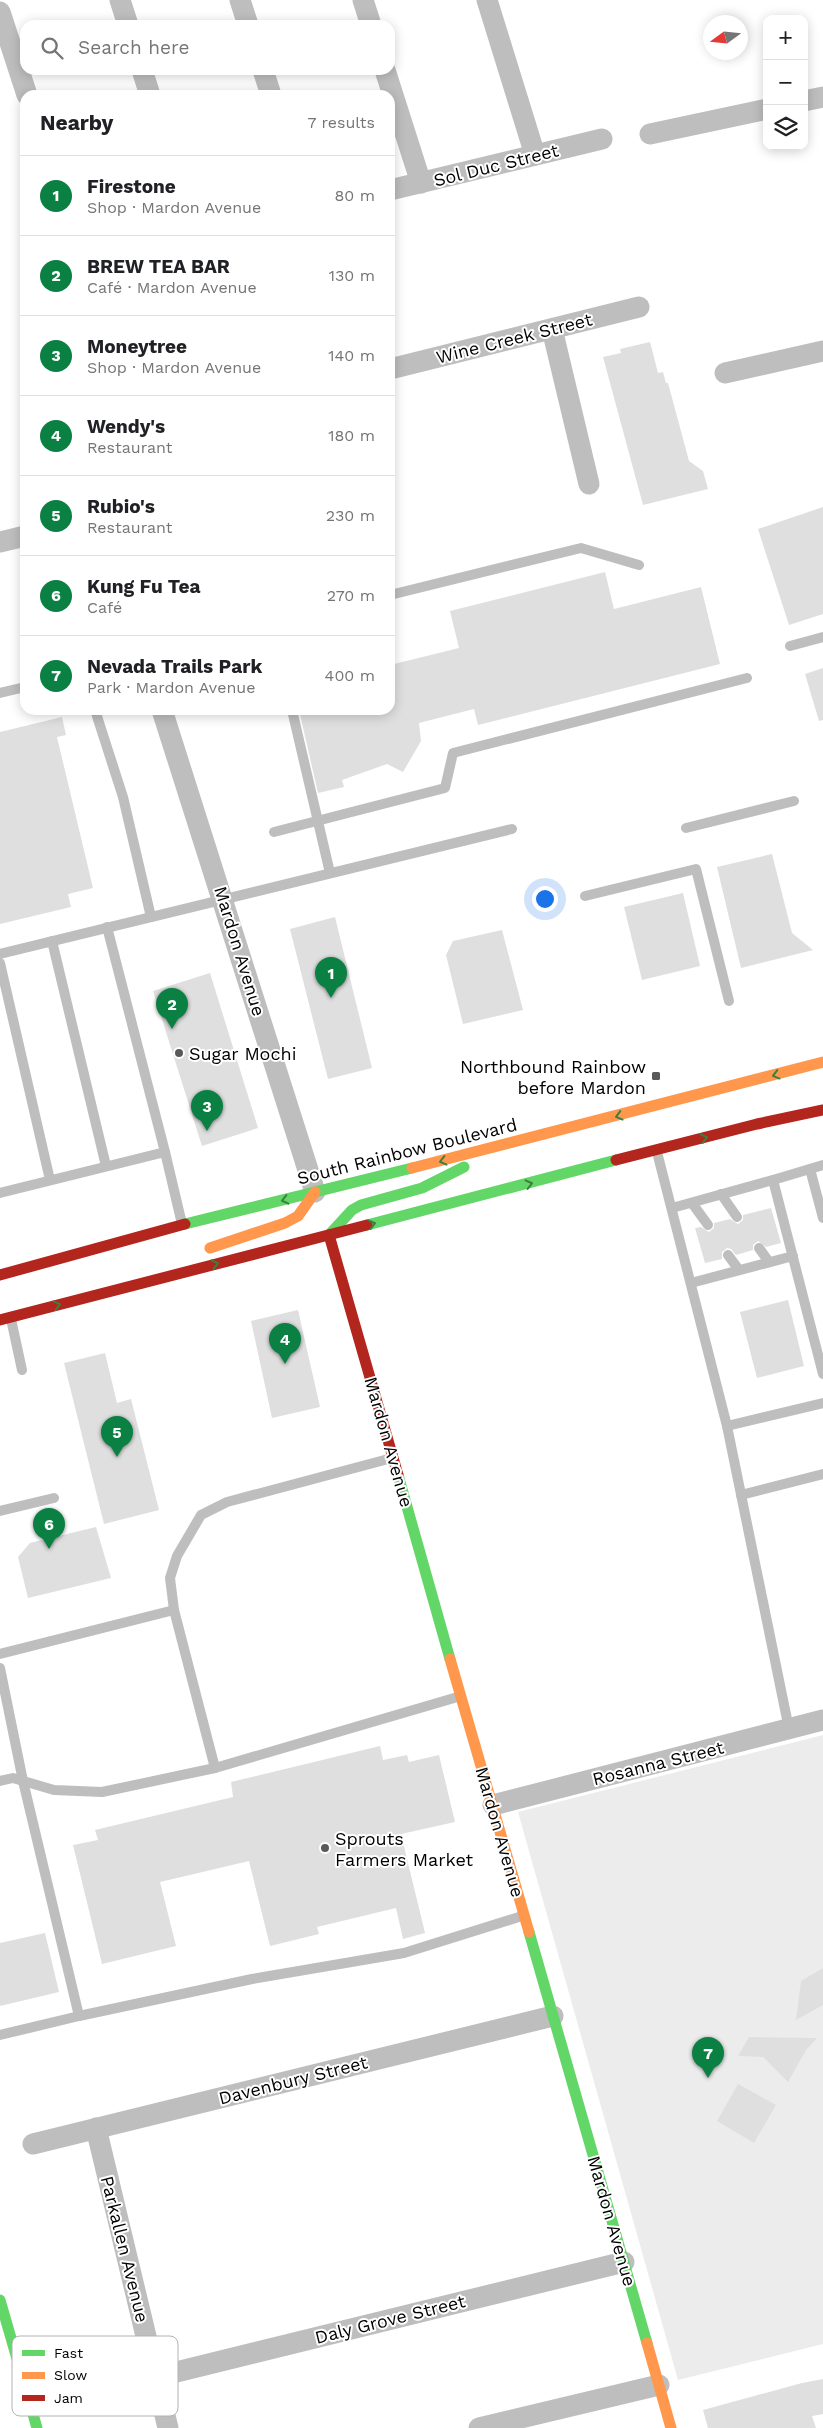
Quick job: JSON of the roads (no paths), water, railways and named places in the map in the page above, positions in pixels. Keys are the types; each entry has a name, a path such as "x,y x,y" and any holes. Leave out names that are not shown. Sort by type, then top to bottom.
{"main road":[{"name":"South Rainbow Boulevard","path":"0,1275 182,1225 507,1145 823,1062"},
{"path":"757,1124 788,1106"},
{"path":"5,1319 757,1124 823,1110"},
{"path":"329,1235 352,1210 361,1205 422,1188 507,1145"},
{"path":"146,1281 192,1257 285,1223 306,1209 316,1192"},
{"name":"Mardon Avenue","path":"329,1235 671,2428"},
{"path":"0,2300 12,2342"}],"street":[{"path":"120,0 126,20"},
{"path":"240,0 246,20"},
{"path":"363,0 369,20"},
{"path":"487,0 536,155"},
{"path":"0,12 20,71"},
{"path":"21,75 26,90"},
{"path":"144,75 148,90"},
{"path":"264,75 269,90"},
{"path":"387,75 391,90"},
{"path":"808,100 823,97"},
{"path":"395,101 421,182"},
{"path":"650,134 763,110"},
{"name":"Sol Duc Street","path":"395,189 602,139"},
{"name":"Wine Creek Street","path":"395,367 639,307"},
{"path":"552,329 589,484"},
{"path":"725,373 823,351"},
{"path":"0,542 20,537"},
{"name":"Mardon Avenue","path":"164,715 316,1192"},
{"name":"Rosanna Street","path":"493,1805 823,1720"},
{"name":"Davenbury Street","path":"33,2144 553,2016"},
{"name":"Parkallen Avenue","path":"96,2128 146,2336"},
{"name":"Daly Grove Street","path":"178,2371 624,2262"},
{"path":"479,2428 659,2385"}],"lane":[{"path":"395,594 581,548 639,566"},
{"path":"790,646 823,637"},
{"path":"274,832 445,788 452,753 747,678"},
{"path":"0,693 20,688"},
{"path":"97,715 123,796 151,917"},
{"path":"293,715 330,873"},
{"path":"686,828 794,801"},
{"path":"0,954 512,829"},
{"path":"585,896 696,869 729,1000"},
{"path":"107,928 166,1152 182,1225"},
{"path":"52,941 106,1166"},
{"path":"0,963 50,1180"},
{"path":"657,1151 727,1426 789,1729"},
{"path":"0,1191 166,1152"},
{"path":"672,1208 823,1165"},
{"path":"810,1169 823,1218"},
{"path":"773,1180 823,1374"},
{"path":"721,1194 737,1217"},
{"path":"692,1202 708,1225"},
{"path":"759,1248 769,1262"},
{"path":"728,1255 739,1270"},
{"path":"691,1283 793,1256"},
{"path":"5,1319 22,1370"},
{"path":"727,1426 823,1403"},
{"path":"215,1768 174,1610 170,1578 177,1556 201,1515 227,1502 393,1458"},
{"path":"741,1495 823,1474"},
{"path":"0,1512 54,1498"},
{"path":"0,1654 174,1610"},
{"path":"0,1668 23,1781 79,2016"},
{"path":"0,1781 13,1778 54,1790 102,1792 215,1768 462,1696"},
{"path":"0,2036 79,2016 252,1979 404,1953 524,1915"}],"place":[{"name":"Firestone","path":"331,998"},
{"name":"BREW TEA BAR","path":"172,1029"},
{"name":"Sugar Mochi","path":"179,1053"},
{"name":"Northbound Rainbow before Mardon","path":"656,1076"},
{"name":"Moneytree","path":"207,1131"},
{"name":"Wendy's","path":"285,1364"},
{"name":"Rubio's","path":"117,1457"},
{"name":"Kung Fu Tea","path":"49,1549"},
{"name":"Sprouts Farmers Market","path":"325,1848"},
{"name":"Nevada Trails Park","path":"708,2078"}]}
